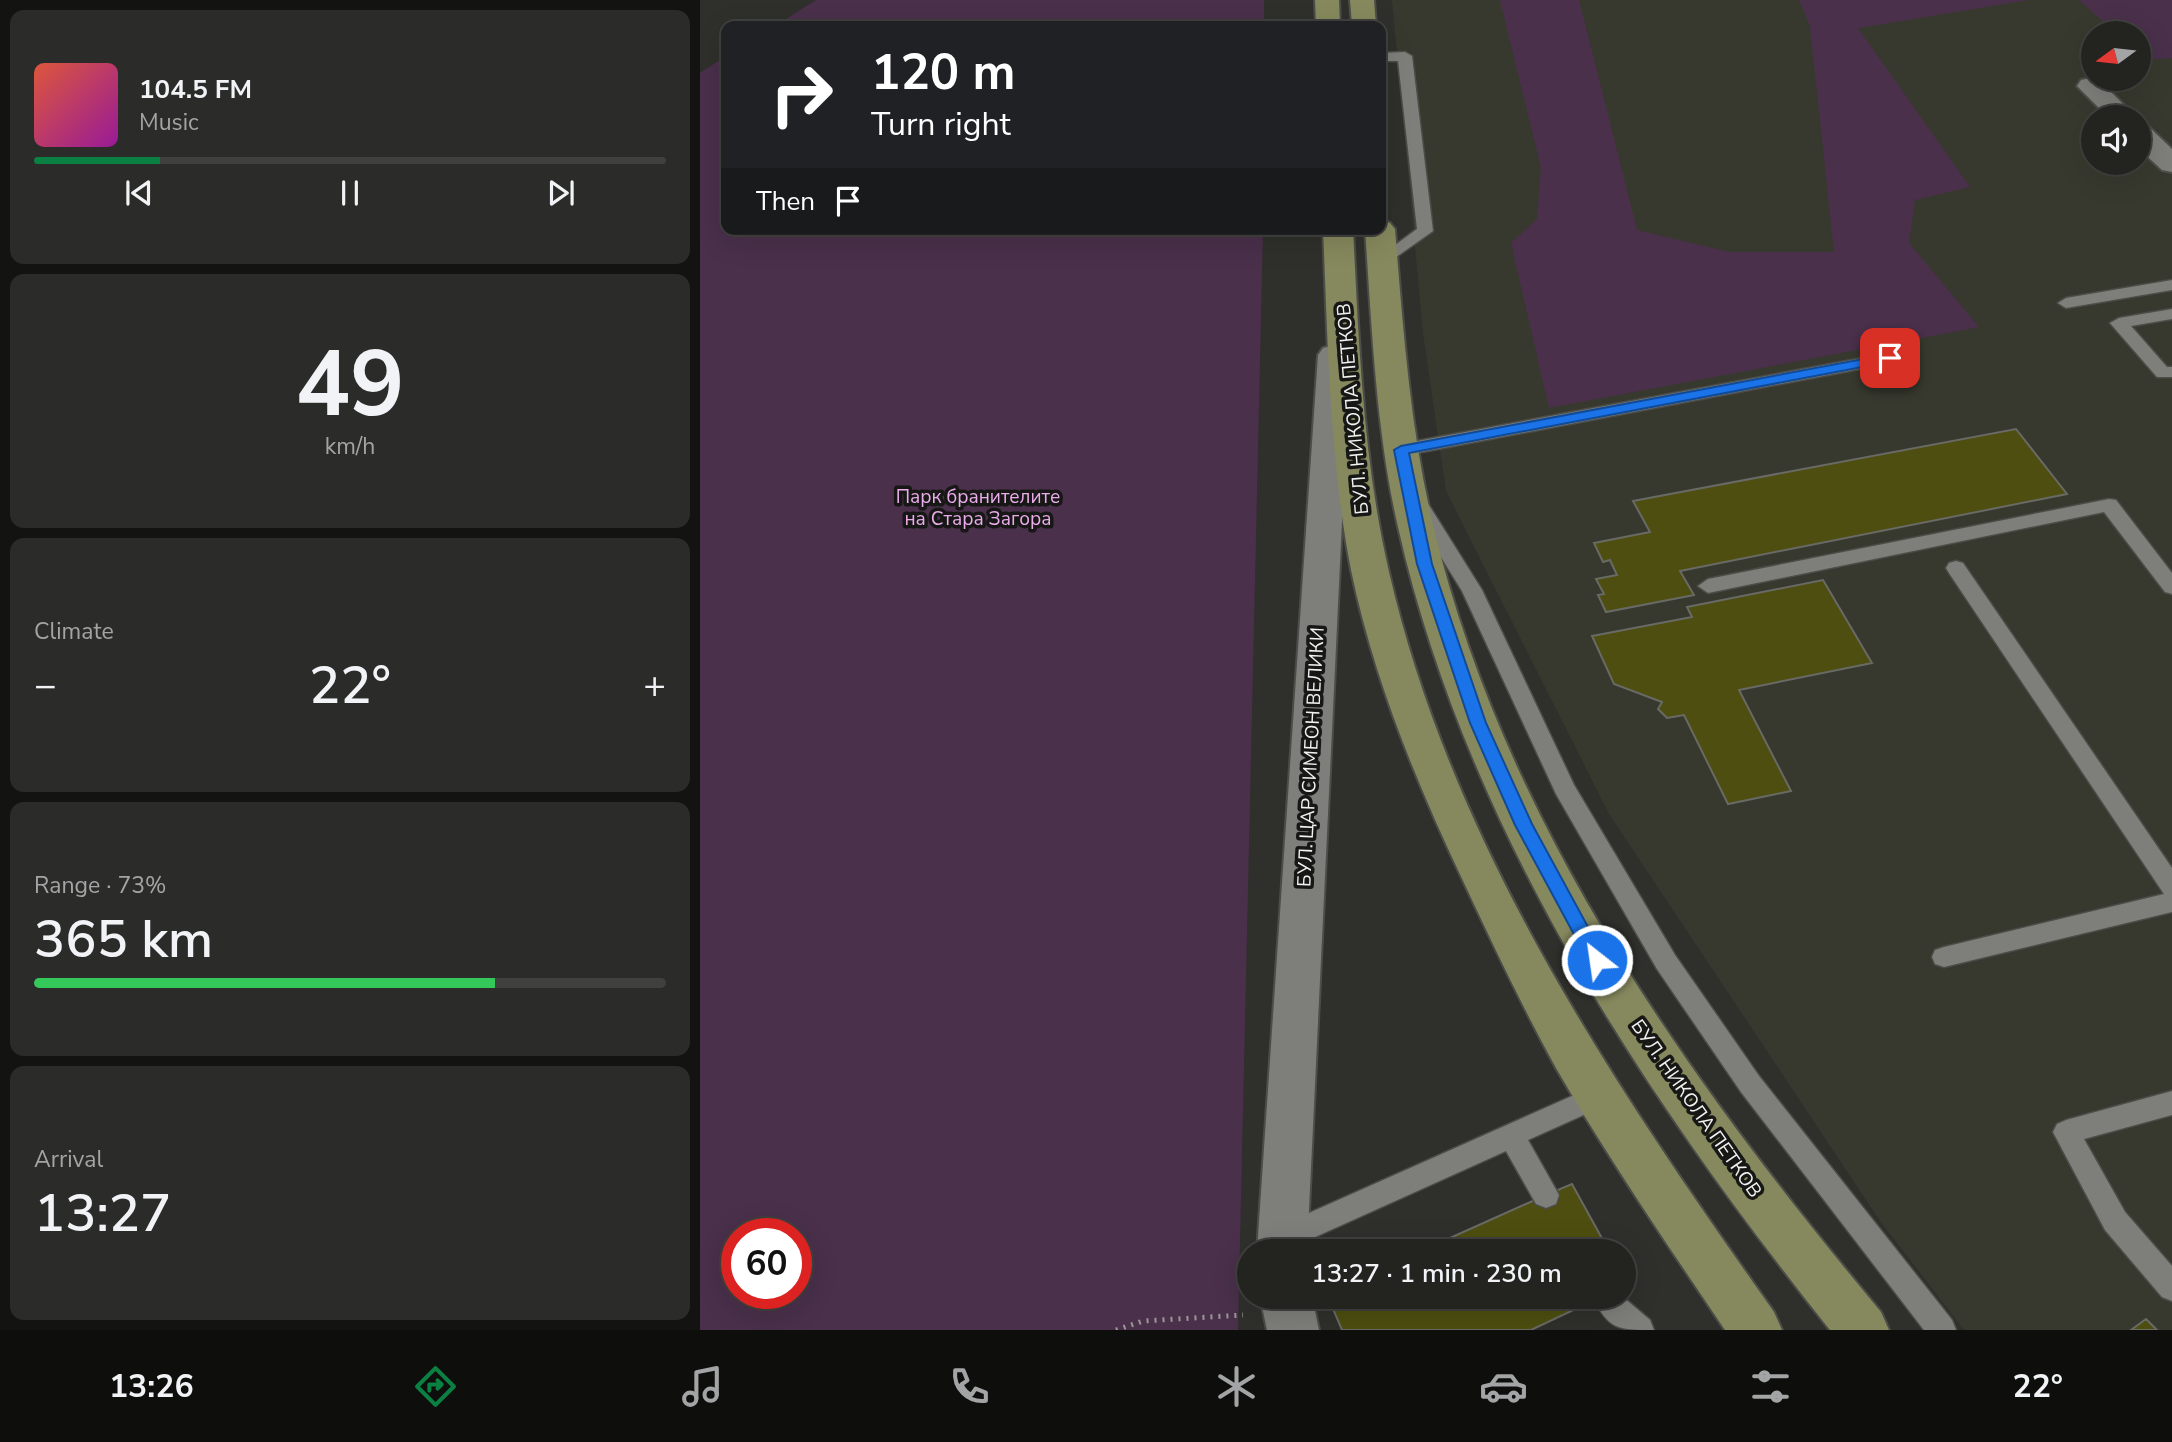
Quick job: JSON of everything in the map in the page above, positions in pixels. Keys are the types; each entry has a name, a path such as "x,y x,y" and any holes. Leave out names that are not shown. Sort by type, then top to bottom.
{"main road":[{"path":"1327,0 1328,21"},
{"path":"1362,0 1364,21"},
{"name":"БУЛ. НИКОЛА ПЕТКОВ","path":"1339,246 1350,434 1357,496 1369,570 1388,642 1415,724 1449,809 1549,1012 1599,1096 1756,1330"},
{"name":"БУЛ. НИКОЛА ПЕТКОВ","path":"1381,246 1404,469 1424,564 1478,723 1556,888 1611,984 1690,1102 1807,1264 1863,1330"}],"street":[{"path":"2096,91 2111,105"},
{"path":"2151,144 2172,164"},
{"name":"БУЛ. ЦАР СИМЕОН ВЕЛИКИ","path":"1281,1239 1339,246"}],"lane":[{"path":"1381,246 1425,231 1405,56 1386,57"},
{"path":"2066,303 2172,285"},
{"path":"2172,314 2119,323 2163,373 2172,372"},
{"path":"1890,358 1404,469 1472,590 1564,788 1665,962 1750,1084 1942,1330"},
{"path":"1708,586 2109,505 2172,587"},
{"path":"1956,568 2172,887"},
{"path":"1944,957 2172,902"},
{"path":"1294,1239 1599,1096"},
{"path":"2172,1103 2066,1132 2115,1221 2172,1287"},
{"path":"1511,1135 1546,1195"},
{"path":"1614,1309 1640,1330"}],"path":[{"path":"1116,1330 1143,1321 1289,1313"}],"shaded area":[{"path":"1392,0 2172,0 2172,1330 1964,1330 1880,1221 1609,814 1446,491 1423,333"}],"green space":[{"path":"816,0 1264,0 1264,21 783,21"},
{"path":"1500,0 1579,0 1637,230 1729,252 1834,252 1810,26 1799,0 2029,0 1858,28 1970,187 1915,200 1909,243 1979,327 1549,408 1511,243 1537,219 1541,168"},
{"path":"2079,0 2172,0 2172,58 2151,60 2151,21 2103,21"},
{"name":"Парк бранителите на Стара Загора","path":"721,59 721,235 1263,235 1240,1239 1237,1239 1238,1330 700,1330 700,73"}],"building":[{"path":"2016,429 2067,494 1680,571 1694,595 1606,612 1598,595 1604,594 1596,579 1617,575 1610,560 1603,562 1594,543 1650,532 1633,501"},
{"path":"1823,580 1872,663 1739,690 1791,791 1728,804 1684,715 1667,718 1658,709 1662,702 1614,684 1592,636 1692,617 1687,607"},
{"path":"1572,1184 1602,1239 1448,1239"},
{"path":"1333,1309 1576,1309 1531,1330 1342,1330"},
{"path":"2146,1319 2157,1330 2131,1330"}],"route":[{"path":"1597,960 1524,825 1478,723 1424,564 1401,450 1890,358"}]}
